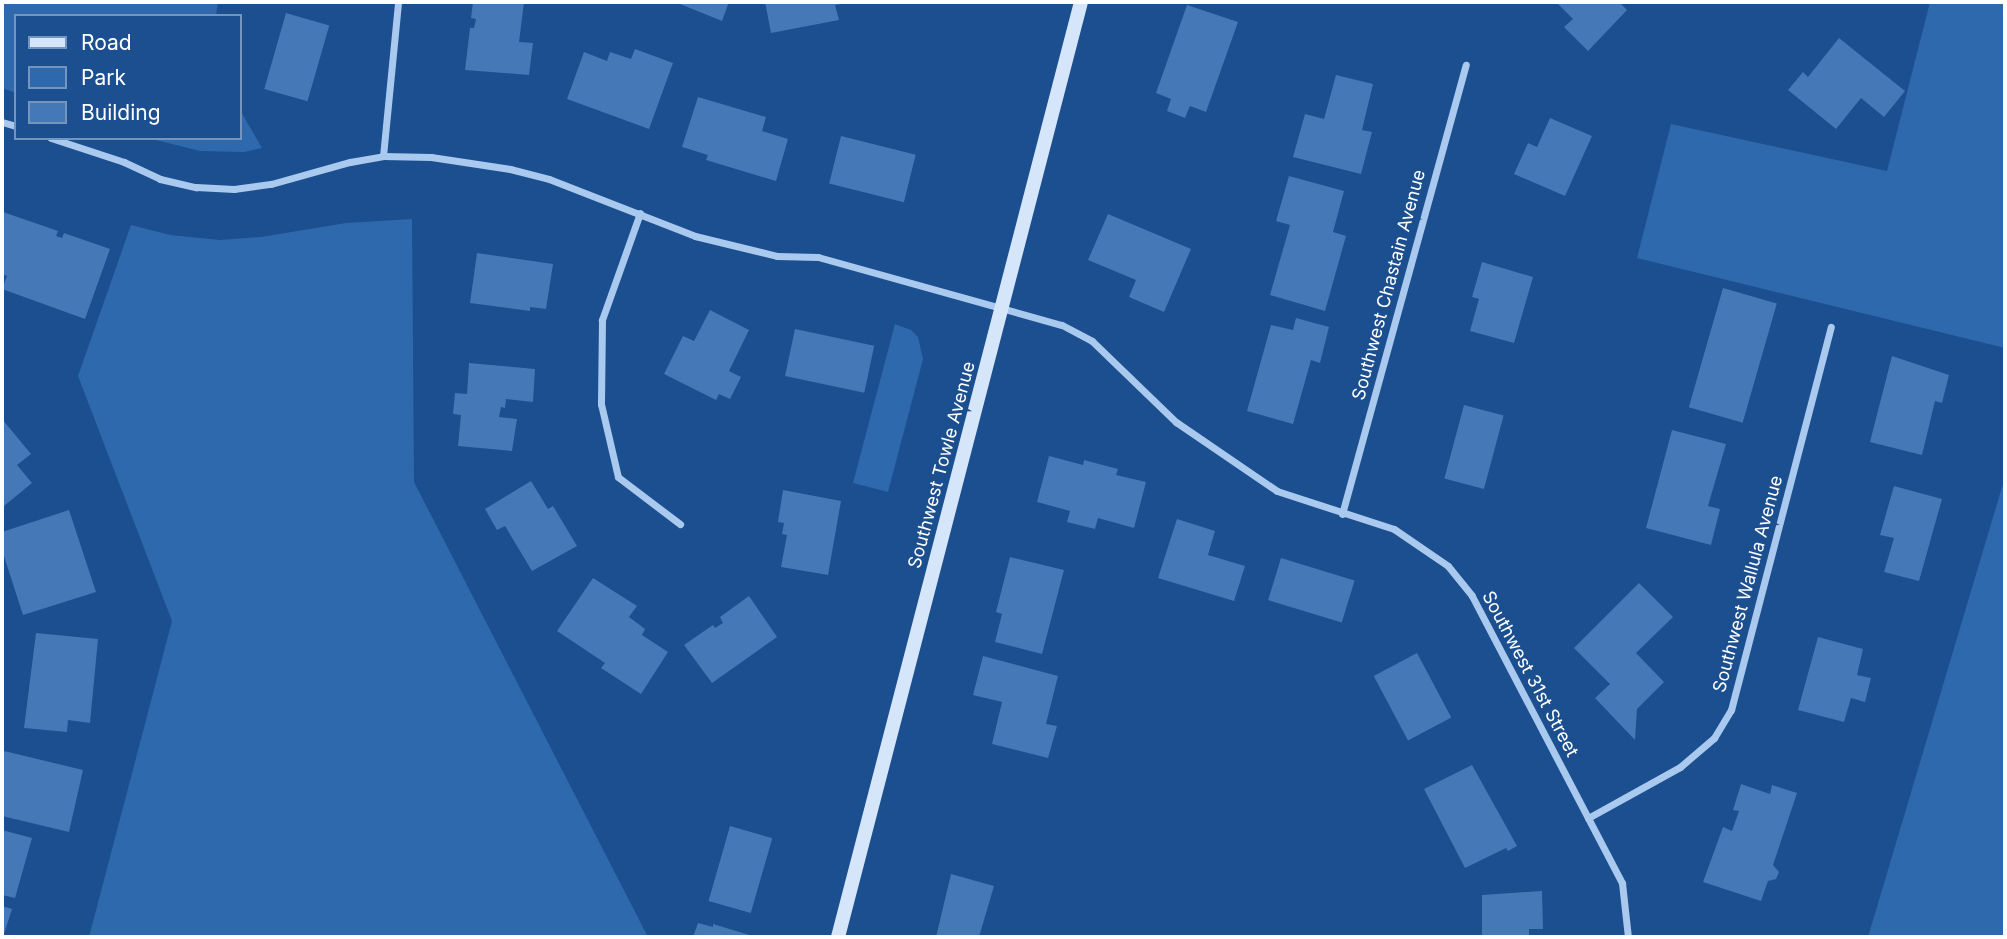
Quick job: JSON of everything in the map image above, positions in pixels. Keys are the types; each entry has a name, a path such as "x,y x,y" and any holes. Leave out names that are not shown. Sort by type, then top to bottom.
{"main road":[{"name":"Southwest Towle Avenue","path":"838,937 1082,2"}],"street":[{"path":"383,156 398,2"},
{"name":"Southwest Chastain Avenue","path":"1342,514 1466,65"},
{"name":"Southwest 31st Street","path":"57,140 124,162 160,179 209,188 234,189 271,184 383,156 431,157 510,169 549,179 695,236 777,256 818,257 1062,325 1092,341 1176,422 1277,491 1394,529 1417,542 1448,566 1472,596 1588,818"},
{"path":"640,213 602,320 600,404 618,477 680,524"},
{"name":"Southwest Wallula Avenue","path":"1588,818 1680,767 1714,738 1731,710 1831,327"},
{"path":"1588,818 1622,883 1628,937"}],"green space":[{"path":"2,2 218,2 216,14 14,14 14,92 2,88"},
{"path":"1930,2 2005,2 2005,348 1637,258 1671,124 1887,171"},
{"path":"242,113 262,148 244,152 200,151 156,140 242,140"},
{"path":"412,219 414,482 648,937 89,937 172,621 78,376 131,225 170,235 220,240 261,237 346,223"},
{"path":"895,324 911,330 918,337 923,359 888,492 853,483"},
{"path":"2005,477 2005,937 1868,937"}],"building":[{"path":"473,2 524,2 519,42 533,43 529,75 465,70 470,28 474,28 476,19 471,18"},
{"path":"675,2 729,2 722,21"},
{"path":"765,2 848,3 835,5 839,20 771,33"},
{"path":"1556,2 1619,2 1627,10 1588,51 1564,27 1573,19"},
{"path":"1187,5 1238,22 1206,112 1190,106 1185,118 1167,111 1171,99 1156,93"},
{"path":"286,13 329,25 307,101 264,89"},
{"path":"1839,38 1905,91 1884,117 1861,98 1836,129 1788,90 1803,72 1808,77"},
{"path":"635,49 673,63 649,129 567,99 584,52 607,61 610,52 631,59"},
{"path":"1336,75 1373,84 1362,130 1372,132 1361,174 1293,157 1305,114 1324,119"},
{"path":"698,97 766,117 762,131 788,139 776,181 706,160 708,155 682,147"},
{"path":"1550,118 1592,136 1565,196 1514,174 1528,143 1537,147"},
{"path":"841,136 916,155 904,202 829,184"},
{"path":"1289,176 1344,191 1333,232 1346,236 1325,311 1270,295 1290,225 1276,221"},
{"path":"3,212 58,231 56,236 62,238 64,233 110,249 85,319 2,289 7,276 2,274"},
{"path":"1108,214 1191,249 1164,312 1129,297 1136,280 1088,260"},
{"path":"477,253 553,264 546,309 530,307 530,311 470,303"},
{"path":"1482,262 1533,277 1514,343 1470,331 1479,299 1472,297"},
{"path":"1723,288 1777,303 1743,423 1689,407"},
{"path":"710,310 749,330 729,371 741,377 730,399 719,394 716,400 664,374 683,336 694,341"},
{"path":"1296,318 1329,327 1320,363 1311,360 1293,424 1247,411 1271,325 1293,330"},
{"path":"795,329 874,346 864,393 785,376"},
{"path":"1892,356 1949,375 1942,403 1935,401 1922,455 1870,442"},
{"path":"469,363 535,369 533,402 506,399 505,408 501,407 499,417 517,419 512,451 458,446 461,415 453,414 455,393 467,394"},
{"path":"1464,405 1504,416 1484,489 1444,478"},
{"path":"2,419 31,454 17,465 32,483 4,506 2,503"},
{"path":"1672,430 1726,444 1708,506 1720,509 1711,545 1646,528"},
{"path":"1049,456 1083,465 1084,460 1118,469 1116,475 1146,482 1134,528 1098,518 1095,529 1067,522 1070,511 1037,502"},
{"path":"531,481 548,509 553,506 577,546 532,571 505,526 497,530 485,509"},
{"path":"1894,486 1942,499 1919,581 1884,572 1894,538 1880,535"},
{"path":"783,490 841,501 828,575 781,567 787,535 782,534 784,523 778,522"},
{"path":"69,510 96,592 23,615 2,550 2,532"},
{"path":"1177,519 1215,531 1208,555 1245,566 1234,601 1158,578"},
{"path":"1010,557 1064,570 1042,654 995,642 1002,614 996,612"},
{"path":"1281,558 1355,581 1342,623 1268,600"},
{"path":"593,578 637,606 629,617 645,629 642,635 668,652 641,694 601,668 605,663 557,631"},
{"path":"1639,583 1673,617 1636,653 1664,682 1637,709 1635,740 1595,698 1610,684 1574,648"},
{"path":"749,596 777,637 712,683 684,645 713,625 715,628 723,623 720,617"},
{"path":"36,633 98,639 90,723 68,720 67,732 24,728"},
{"path":"1818,637 1863,649 1857,675 1871,678 1865,702 1851,698 1844,722 1798,710"},
{"path":"1417,653 1451,717 1408,740 1374,676"},
{"path":"983,656 1058,676 1046,724 1057,726 1048,758 992,744 1002,702 973,695"},
{"path":"4,751 83,770 69,832 2,816"},
{"path":"1472,765 1517,846 1508,851 1506,848 1465,868 1424,789"},
{"path":"1741,784 1770,794 1772,785 1797,793 1773,865 1779,872 1776,879 1768,881 1761,901 1703,882 1723,827 1732,831 1739,811 1733,810"},
{"path":"730,826 772,838 751,913 709,901"},
{"path":"2,830 32,838 15,898 2,895"},
{"path":"951,874 994,886 979,937 936,937"},
{"path":"1542,891 1543,929 1529,929 1529,937 1482,937 1482,895"},
{"path":"2,906 12,909 3,937 2,937"},
{"path":"698,923 713,927 713,924 756,937 693,937"}]}
